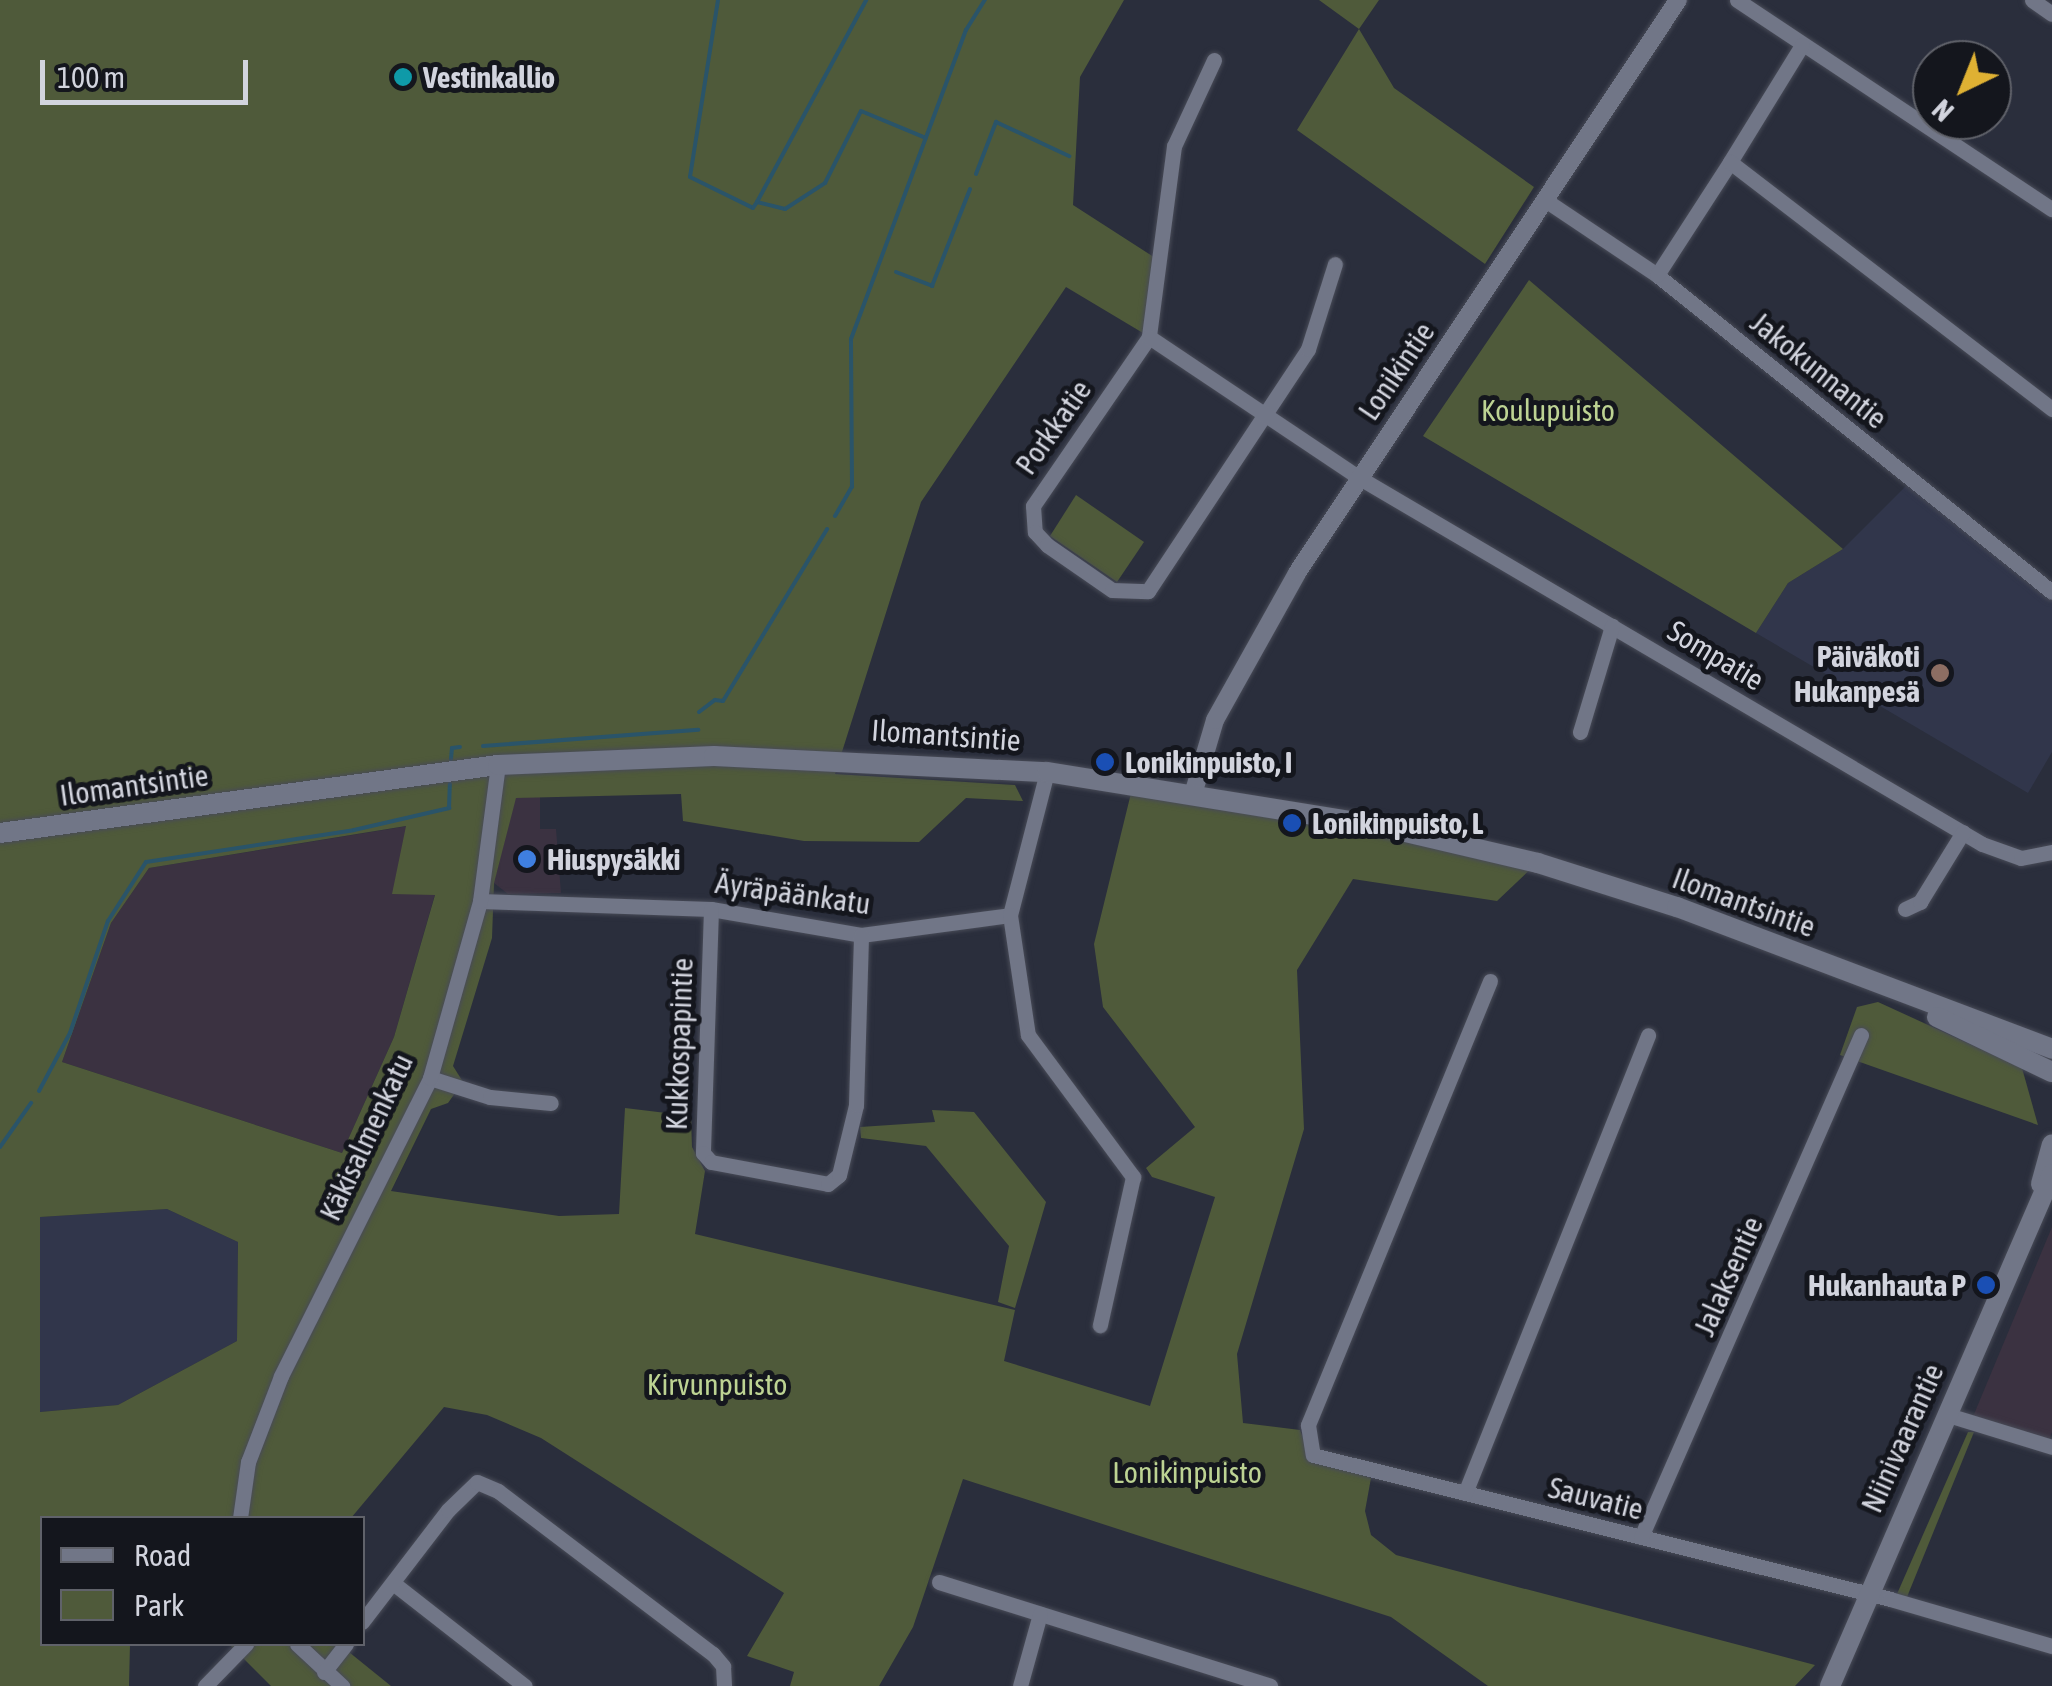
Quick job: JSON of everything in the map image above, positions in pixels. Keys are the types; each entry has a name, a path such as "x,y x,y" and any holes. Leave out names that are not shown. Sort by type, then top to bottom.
{"main road":[{"name":"Ilomantsintie","path":"0,834 498,765 714,756 1047,772 1194,791 1538,864 1864,978 2052,1049"},
{"name":"Ilomantsintie","path":"1864,978 2052,1072"},
{"name":"Niinivaarantie","path":"2032,1215 2052,1144"},
{"name":"Niinivaarantie","path":"1830,1686 2052,1174"}],"street":[{"path":"1737,0 2052,209"},
{"path":"2032,0 2052,14"},
{"name":"Lonikintie","path":"1194,791 1221,707 1358,477 1545,200 1669,3"},
{"path":"1657,276 1802,46"},
{"path":"1214,60 1174,146 1149,337 1358,477"},
{"path":"1730,162 2052,409"},
{"name":"Jakokunnantie","path":"1545,200 1657,276 2052,592"},
{"path":"1266,416 1308,349 1335,264"},
{"name":"Porkkatie","path":"1149,337 1033,506 1036,532 1047,545 1112,590 1137,595 1155,584 1266,416"},
{"name":"Sompatie","path":"1358,477 2000,854 2052,852"},
{"path":"1580,732 1612,626"},
{"name":"Käkisalmenkatu","path":"240,1516 248,1462 280,1376 430,1078 480,902 498,765"},
{"path":"1047,772 1010,915 1028,1035 1134,1177 1100,1324"},
{"path":"1905,909 1920,902 1962,832"},
{"name":"Äyräpäänkatu","path":"480,902 711,909 862,935 1010,915"},
{"name":"Kukkospapintie","path":"711,909 703,1153 711,1162 828,1184 840,1176 856,1106 862,935"},
{"name":"Sauvatie","path":"1490,981 1308,1425 1313,1455 1867,1594 2052,1646"},
{"path":"1464,1493 1648,1034"},
{"name":"Jalaksentie","path":"1641,1538 1861,1034"},
{"path":"430,1078 490,1097 551,1103"},
{"path":"1945,1414 2052,1447"},
{"path":"365,1618 469,1484 487,1484 712,1654 723,1666 724,1686"},
{"path":"939,1582 1270,1686"},
{"path":"393,1584 525,1686"},
{"path":"1020,1686 1040,1614"},
{"path":"205,1686 244,1646"},
{"path":"298,1646 342,1686"},
{"path":"324,1672 344,1646"}],"shaded area":[{"name":"Päiväkoti Hukanpesä","path":"1907,485 2052,601 2052,752 2028,793 1756,633 1788,583 1843,549"},
{"path":"540,796 540,829 556,829 561,893 508,894 494,883 493,874 509,811 516,798"},
{"path":"408,826 435,894 394,1037 342,1153 62,1062 111,923 149,868"},
{"path":"167,1209 238,1242 237,1341 118,1405 40,1412 40,1217"},
{"path":"2052,1227 2052,1432 2048,1442 1972,1419"}],"green space":[{"path":"0,0 1124,0 1080,77 1073,205 1160,261 1148,336 1066,287 921,502 835,774 1015,785 1023,801 966,798 919,842 804,841 683,821 681,794 516,798 494,883 492,938 453,1066 463,1082 448,1103 431,1109 391,1191 559,1216 619,1214 625,1108 691,1116 692,1147 705,1171 695,1234 1015,1310 1004,1361 1150,1406 1215,1197 1152,1177 1146,1168 1195,1127 1103,1007 1094,944 1133,785 1539,861 1497,901 1353,879 1297,970 1304,1129 1237,1354 1243,1423 1300,1430 1311,1459 1371,1478 1365,1511 1371,1535 1396,1555 1815,1665 1795,1686 1488,1686 1391,1617 963,1479 913,1627 879,1686 790,1686 794,1672 747,1656 784,1593 541,1438 487,1415 444,1407 353,1516 40,1516 40,1646 130,1646 129,1686 0,1686","holes":["406,826 392,894 435,895 394,1037 342,1153 62,1062 111,923 149,868","167,1209 238,1242 237,1341 118,1405 40,1412 40,1217"]},
{"path":"1319,0 1379,0 1359,29"},
{"path":"1359,29 1394,88 1534,187 1485,264 1297,130"},
{"name":"Koulupuisto","path":"1529,280 1843,549 1788,583 1756,633 1423,436"},
{"path":"1076,495 1144,542 1117,582 1050,536"},
{"path":"1878,1002 2022,1068 2038,1125 1840,1055 1857,1007"},
{"path":"932,1110 974,1112 1046,1202 1015,1308 998,1302 1009,1246 926,1146 861,1138 860,1127 935,1122"},
{"path":"1968,1432 1974,1432 1907,1597 1897,1594"},
{"path":"231,1646 341,1646 391,1686 271,1686"}],"waterway":[{"path":"718,0 690,177 753,208 757,202 785,209 825,183 861,111 926,138"},
{"path":"757,202 866,0"},
{"path":"835,516 852,487 851,339 966,30 985,0"},
{"path":"976,174 996,122 1069,156"},
{"path":"896,272 932,286 970,189"},
{"path":"699,712 715,700 723,701 827,529"},
{"path":"483,746 698,730"},
{"path":"451,759 452,748 460,747"},
{"path":"39,1091 70,1033 108,921 146,862 354,830 449,808 450,784"},
{"path":"0,1147 31,1103"}],"place":[{"name":"Vestinkallio","path":"403,77"},
{"name":"Päiväkoti Hukanpesä","path":"1940,673"},
{"name":"Lonikinpuisto, I","path":"1105,762"},
{"name":"Lonikinpuisto, L","path":"1292,823"},
{"name":"Hiuspysäkki","path":"527,859"},
{"name":"Hukanhauta P","path":"1986,1285"}],"park label":[{"name":"Kirvunpuisto","path":"717,1384"},
{"name":"Lonikinpuisto","path":"1187,1472"}]}
